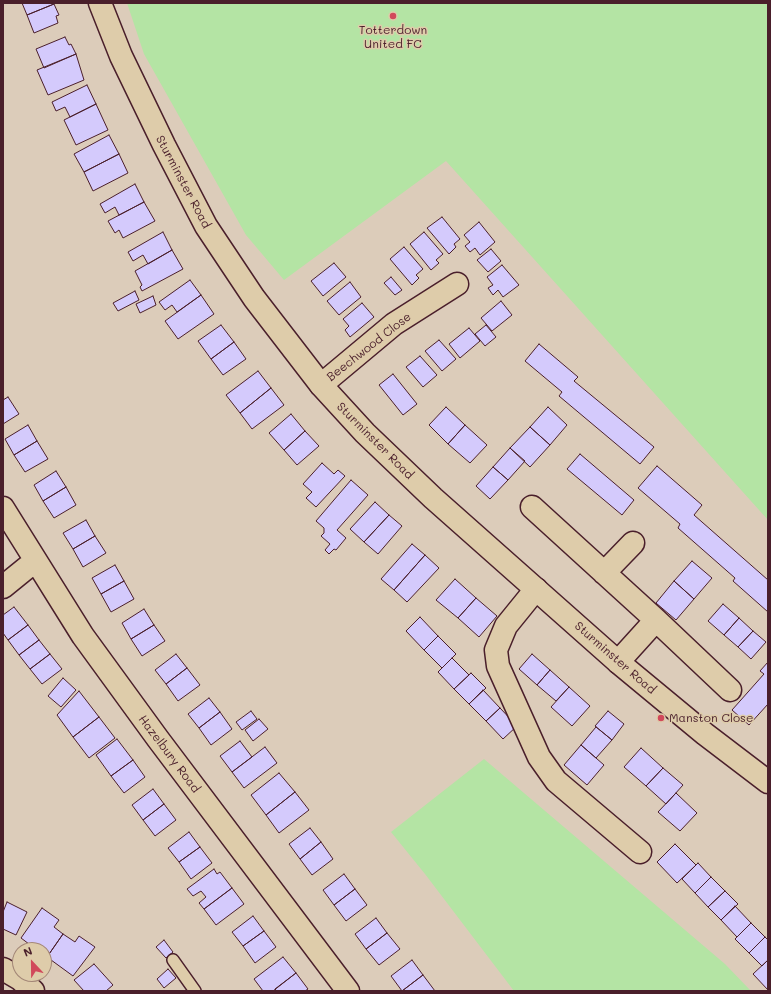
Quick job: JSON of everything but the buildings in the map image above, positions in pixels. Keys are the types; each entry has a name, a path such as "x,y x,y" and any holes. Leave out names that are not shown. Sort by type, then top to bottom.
{"street":[{"name":"Sturminster Road","path":"100,3 121,56 206,226 254,298 321,385 365,433 433,498 618,662 705,734 768,782"},
{"name":"Beechwood Close","path":"321,385 394,324 457,284"},
{"path":"532,507 730,690"},
{"name":"Hazelbury Road","path":"3,508 83,636 158,739 348,991"},
{"path":"604,573 633,542"},
{"path":"3,587 35,561"},
{"path":"536,589 506,626 496,650 498,666 539,757 556,781 640,852"},
{"path":"618,662 656,620"},
{"path":"3,969 20,979 33,991"}],"lane":[{"path":"173,960 196,991"}],"green space":[{"path":"127,3 768,3 768,520 446,161 284,280 246,235 144,54"},
{"path":"484,759 725,964 751,991 514,991 391,832"}],"place":[{"name":"Totterdown United FC","path":"393,16"},
{"name":"Manston Close","path":"661,718"}]}
